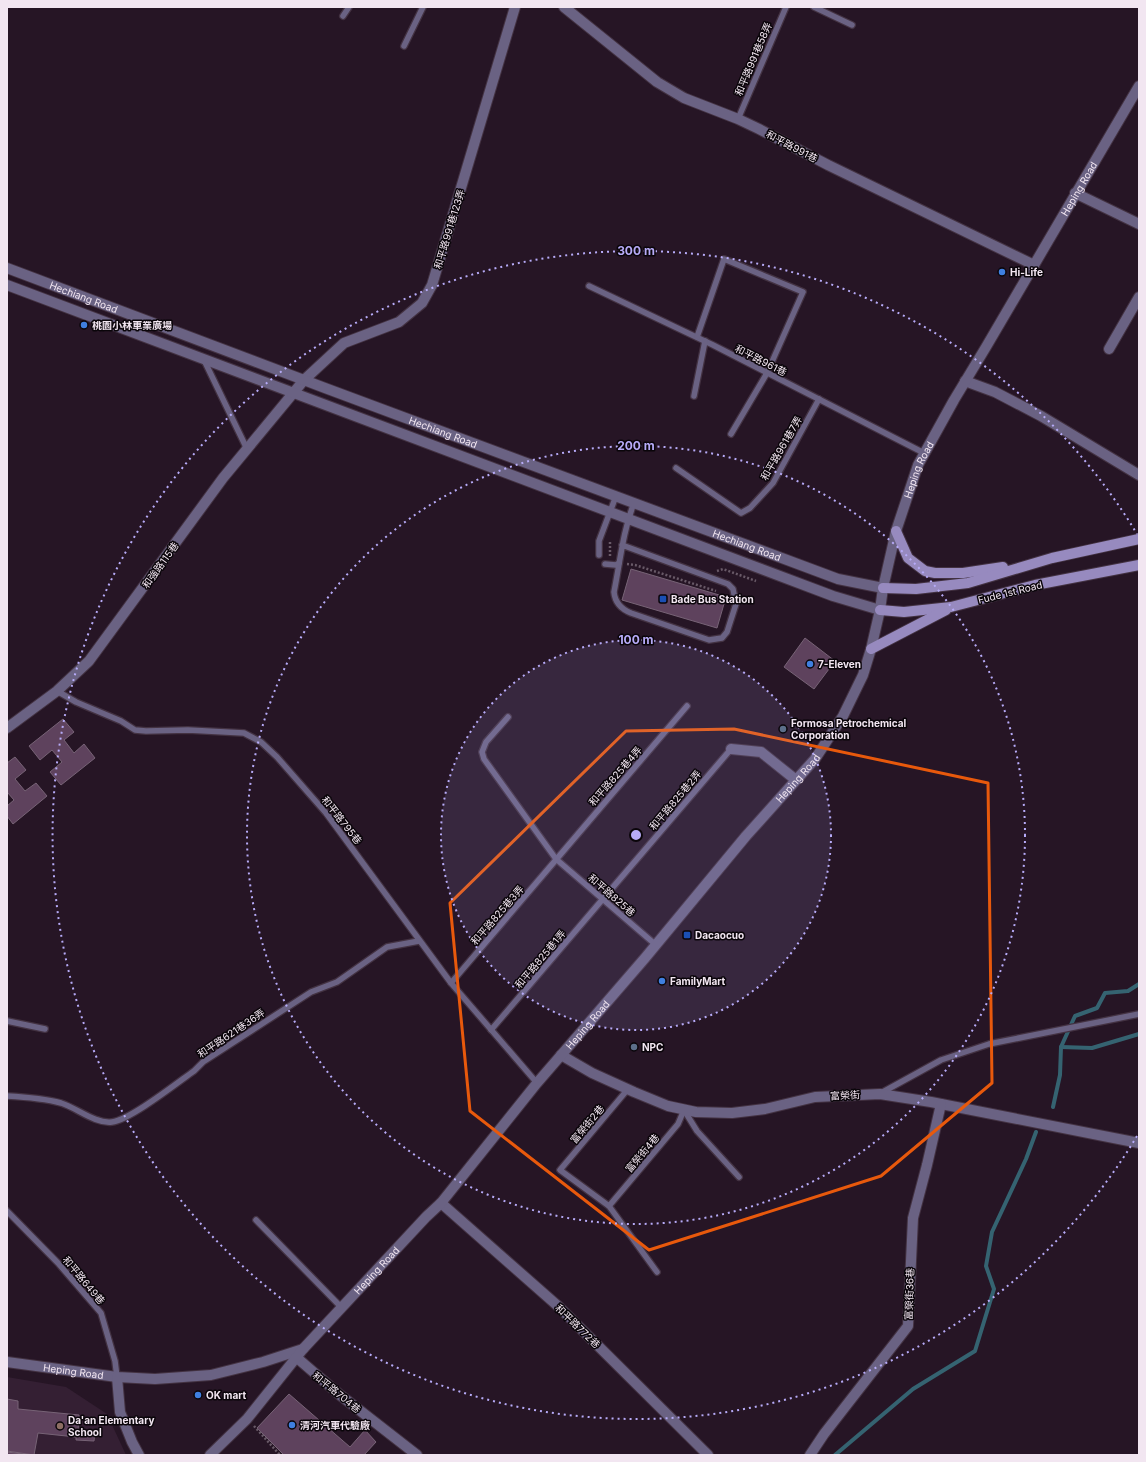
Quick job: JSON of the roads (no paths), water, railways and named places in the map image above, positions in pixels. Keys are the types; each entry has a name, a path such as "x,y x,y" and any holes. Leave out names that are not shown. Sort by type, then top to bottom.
{"main road":[{"path":"896,531 908,558 925,571 936,574 963,573 1052,558"},
{"name":"Fude 1st Road","path":"883,588 916,589 968,583 1052,558 1139,539"},
{"name":"Fude 1st Road","path":"880,610 904,612 951,607 1035,585 1139,564"},
{"path":"871,648 951,607"}],"street":[{"name":"和平路991巷123弄","path":"299,387 344,344 399,322 422,303 432,285 515,7"},
{"name":"和平路991巷","path":"564,7 657,82 684,98 738,119 828,165 1034,265"},
{"name":"Heping Road","path":"210,1455 246,1419 303,1349 342,1309 426,1217 441,1203 537,1083 656,945 746,836 815,759 842,716 863,675 880,610 883,588 896,531 918,465 965,381 1139,86"},
{"path":"1075,193 1139,224"},
{"name":"Hechiang Road","path":"7,268 627,519 832,596 880,610"},
{"name":"Hechiang Road","path":"7,285 203,358 299,387 616,496 838,579 883,588"},
{"path":"1109,349 1139,297"},
{"path":"965,381 995,392 1041,416 1139,475"},
{"name":"和強路115巷","path":"7,728 57,691 89,661 223,478 299,387"},
{"path":"730,748 761,752 796,780"},
{"name":"富榮街","path":"561,1055 592,1073 668,1106 696,1112 732,1113 765,1108 815,1097 880,1094 941,1104 1139,1143"},
{"name":"富榮街36巷","path":"810,1455 824,1434 908,1326 913,1218 941,1104"},
{"name":"和平路772巷","path":"441,1203 559,1307 708,1455"},
{"name":"Heping Road","path":"7,1362 117,1377 155,1379 211,1375 263,1362 303,1349"},
{"name":"和平路704巷","path":"296,1358 340,1395 417,1455"},
{"path":"117,1377 120,1412 139,1455"}],"lane":[{"path":"343,16 349,7"},
{"path":"404,46 423,7"},
{"name":"和平路991巷58弄","path":"738,119 786,7"},
{"path":"814,7 852,25"},
{"path":"696,338 724,259 803,292 768,373 731,434"},
{"name":"和平路961巷","path":"589,286 705,341 924,453"},
{"path":"694,396 705,341"},
{"path":"203,358 247,449"},
{"name":"和平路961巷7弄","path":"676,468 741,513 750,508 773,482 819,399"},
{"path":"599,555 599,541 616,496"},
{"path":"622,545 728,584 733,589 736,604 727,632 722,638 709,640 626,611 619,607 614,592 622,545 627,519 634,503"},
{"path":"605,564 616,565 619,563"},
{"name":"和平路795巷","path":"57,691 76,702 121,721 135,730 188,730 244,733 261,742 277,756 326,813 451,983 537,1083"},
{"name":"和平路825巷4弄","path":"556,859 688,706"},
{"name":"和平路825巷","path":"508,717 486,742 482,752 484,759 556,859 656,945"},
{"name":"和平路825巷2弄","path":"603,899 730,748"},
{"name":"和平路825巷3弄","path":"451,983 556,859"},
{"name":"和平路825巷1弄","path":"491,1030 603,899"},
{"name":"和平路621巷36弄","path":"7,1096 35,1097 62,1104 96,1120 112,1122 129,1116 194,1071 203,1062 304,996 337,982 387,947 419,941"},
{"path":"880,1094 941,1060 989,1044 1139,1014"},
{"path":"7,1022 46,1029"},
{"name":"富榮街2巷","path":"609,1206 560,1170 628,1089"},
{"path":"684,1110 696,1131 739,1178"},
{"name":"富榮街4巷","path":"609,1206 678,1124 684,1110"},
{"path":"609,1206 657,1272"},
{"name":"和平路649巷","path":"7,1211 58,1263 101,1313 113,1353 117,1377"},
{"path":"256,1220 342,1309"}],"waterway":[{"path":"1053,1107 1060,1075 1061,1047 1075,1016 1097,1008 1105,993 1128,991 1139,984"},
{"path":"1061,1047 1092,1048 1139,1034"},
{"path":"835,1455 913,1389 975,1351 994,1289 986,1266 992,1232 1026,1159 1036,1132"}],"place":[{"name":"Hi-Life","path":"1002,272"},
{"name":"桃園小林車業廣場","path":"84,325"},
{"name":"Bade Bus Station","path":"663,599"},
{"name":"7-Eleven","path":"810,664"},
{"name":"Formosa Petrochemical Corporation","path":"783,729"},
{"name":"Dacaocuo","path":"687,935"},
{"name":"FamilyMart","path":"662,981"},
{"name":"NPC","path":"634,1047"},
{"name":"OK mart","path":"198,1395"},
{"name":"清河汽車代驗廠","path":"292,1425"},
{"name":"Da'an Elementary School","path":"60,1426"}]}
